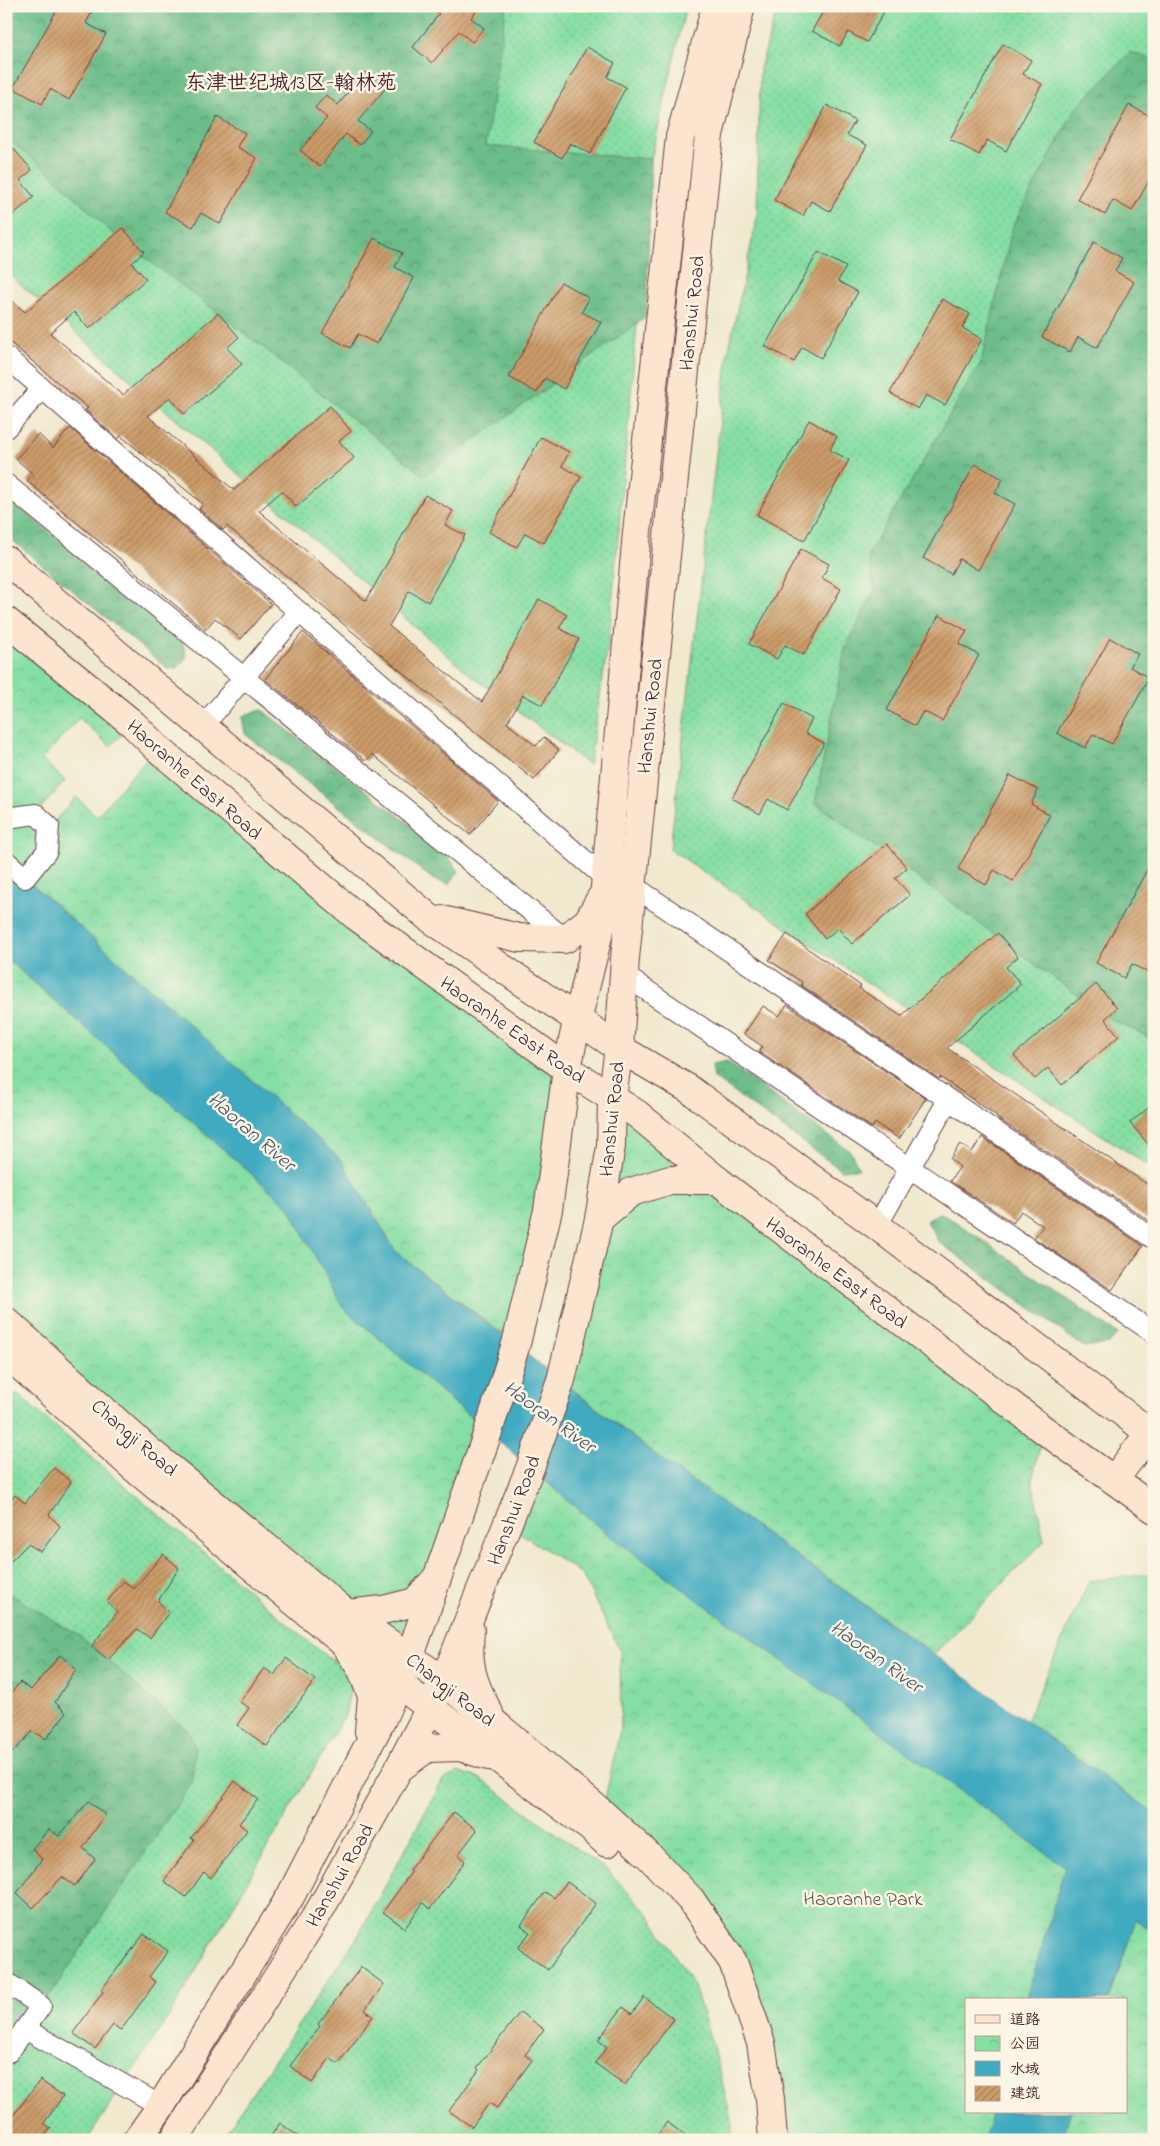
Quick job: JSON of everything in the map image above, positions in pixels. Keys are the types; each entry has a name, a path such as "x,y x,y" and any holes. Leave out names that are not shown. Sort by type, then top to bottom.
{"main road":[{"name":"Hanshui Road","path":"137,2140 161,2106 290,1897 367,1748 410,1656 463,1506 516,1344 548,1210 567,1069 576,1020 602,920 637,532 680,137 716,6"},
{"name":"Hanshui Road","path":"174,2140 320,1910 398,1770 444,1681 508,1525 561,1380 596,1230 611,1146 612,1098 619,1048 632,885 709,135 741,6"},
{"path":"6,560 428,917 576,1020 619,1048 689,1088 1152,1432 1114,1480"},
{"name":"Haoranhe East Road","path":"6,621 133,724 163,753 356,916 567,1069 637,1114 717,1180 1044,1430 1154,1509"},
{"path":"428,917 519,938 565,938 588,921 605,885"},
{"path":"596,1230 631,1192 670,1180 717,1180"},
{"name":"Changji Road","path":"6,1321 148,1450 347,1614 444,1681 602,1813 649,1856 691,1900 733,1962 761,2043 770,2099 773,2140"},
{"name":"Changji Road","path":"6,1353 132,1466 345,1644 591,1828 642,1875 681,1916 722,1976 746,2036 756,2097 757,2140"},
{"path":"347,1614 383,1610 415,1602 436,1579"},
{"path":"471,1616 468,1653 474,1686 494,1723"},
{"path":"345,1644 362,1670 372,1696 367,1748"},
{"path":"398,1770 427,1748 460,1747 499,1760"}],"street":[{"path":"6,357 299,612 605,885"},
{"path":"6,428 42,388"},
{"path":"6,484 565,938"},
{"path":"203,726 299,612"},
{"path":"6,818 36,814 49,826 47,851 25,878 6,861"},
{"path":"632,885 1154,1239"},
{"path":"624,975 1154,1333"},
{"path":"877,1226 948,1100"},
{"path":"6,1982 41,2006 9,2052 6,2050"},
{"path":"25,2029 161,2106"}],"green space":[{"path":"6,6 686,6 651,159 646,317 637,324 609,639 589,765 467,672 6,272"},
{"path":"6,6 506,6 486,146 651,159 646,317 424,476 269,352 109,230 48,171 6,137"},
{"path":"778,6 1154,6 1154,1169 871,985 670,849 728,353 757,218 760,69"},
{"path":"1130,52 1154,60 1154,1038 1150,1038 1110,1019 815,803 845,649 875,589 868,555 981,362 1013,226 1075,109"},
{"path":"6,496 182,641 187,656 178,668 168,669 6,535"},
{"path":"6,621 133,724 110,746 79,718 42,759 65,781 36,814 50,826 76,797 97,816 156,747 567,1069 516,1344 396,1252 341,1160 6,861"},
{"path":"262,710 443,850 459,871 449,884 434,880 245,734 242,716"},
{"path":"6,958 289,1207 343,1308 488,1432 410,1656 6,1321"},
{"path":"727,1062 851,1152 859,1169 841,1170 714,1078 712,1065"},
{"path":"612,1098 1044,1430 1032,1479 1044,1541 934,1654 657,1456 561,1380"},
{"path":"939,1213 953,1220 1118,1334 1109,1344 1084,1347 939,1242 926,1220"},
{"path":"6,1395 18,1395 321,1652 340,1665 351,1687 345,1715 171,2013 87,2140 6,2140"},
{"name":"Haoranhe Park","path":"530,1468 609,1535 937,1772 1154,1932 1154,2140 773,2140 733,1962 602,1813 621,1725 620,1651 582,1574 508,1525"},
{"path":"1154,1568 1154,1813 1026,1721 1089,1581 1150,1574"},
{"path":"6,1592 80,1636 189,1732 195,1748 192,1782 6,2061"},
{"path":"458,1772 479,1778 608,1871 648,1913 694,1986 714,2050 732,2123 731,2140 221,2140 358,1936 442,1781"}],"water":[{"name":"Haoran River","path":"6,861 341,1160 396,1252 657,1456 1154,1813 1154,1932 1136,1919 1110,1998 1027,1998 1065,1867 609,1535 343,1308 289,1207 6,958"},
{"path":"991,2114 1070,2114 1061,2140 983,2140"}],"building":[{"path":"59,6 95,6 86,23 106,34 69,100 50,89 42,104 13,88"},
{"path":"430,6 480,6 471,18 484,28 472,42 459,31 432,63 413,47 439,14"},
{"path":"826,6 887,6 867,42 848,32 840,46 812,31"},
{"path":"1003,44 1031,60 1023,74 1042,84 1006,151 987,140 979,155 950,139"},
{"path":"587,47 615,63 607,77 626,87 590,154 570,143 562,158 534,142"},
{"path":"365,72 385,89 358,121 371,131 360,145 346,134 320,167 300,150 327,118 315,108 326,95 338,105"},
{"path":"827,105 855,121 847,135 867,145 830,211 811,201 803,216 774,200"},
{"path":"1129,105 1154,118 1154,172 1132,211 1113,200 1105,215 1077,199"},
{"path":"217,117 245,133 237,147 257,158 220,224 201,213 193,227 165,212"},
{"path":"6,140 32,170 20,180 34,197 6,221"},
{"path":"123,228 144,252 132,263 146,279 89,329 74,312 50,333 123,395 218,313 239,337 227,348 242,364 184,414 170,397 148,416 234,490 330,406 351,431 339,441 354,458 296,507 282,491 259,511 366,601 425,495 453,511 445,525 465,535 428,602 409,591 389,626 482,702 539,599 567,615 559,628 579,639 542,705 523,695 507,723 536,746 544,737 559,750 534,780 227,526 223,530 199,509 203,504 121,436 118,439 85,410 88,408 6,339 6,296 25,312"},
{"path":"374,238 402,253 395,267 414,278 377,344 358,334 350,348 322,333"},
{"path":"1094,242 1122,258 1115,271 1134,282 1097,348 1078,337 1070,352 1042,337"},
{"path":"818,252 846,267 838,281 858,292 821,358 802,347 794,362 765,346"},
{"path":"561,282 589,298 582,312 601,322 564,389 545,378 537,393 509,377"},
{"path":"942,299 970,314 962,328 982,339 945,405 926,395 918,409 890,393"},
{"path":"809,420 837,436 830,450 849,460 804,541 757,515"},
{"path":"70,428 271,604 241,639 215,618 205,630 27,481 33,474 16,459 38,434 53,448"},
{"path":"541,437 569,452 562,466 581,477 544,543 525,533 517,547 489,532"},
{"path":"975,464 1003,479 995,493 1015,504 978,570 959,559 951,574 923,558"},
{"path":"801,549 829,564 822,578 841,589 804,655 785,645 777,659 749,644"},
{"path":"939,615 967,631 959,644 979,655 942,721 923,711 915,726 887,710"},
{"path":"303,632 498,801 470,835 372,754 366,761 265,679"},
{"path":"1110,638 1138,654 1130,667 1149,678 1112,744 1093,734 1085,748 1057,733"},
{"path":"784,703 812,719 805,733 824,743 787,810 768,799 760,814 732,798"},
{"path":"1010,775 1038,790 1031,804 1050,815 1013,881 994,870 986,885 958,869"},
{"path":"887,844 907,868 895,878 910,895 852,944 838,928 825,939 805,914"},
{"path":"1154,857 1154,976 1132,964 1124,978 1096,963"},
{"path":"998,933 1018,957 1006,967 1021,984 947,1048 1154,1189 1154,1224 940,1077 939,1079 801,985 802,982 769,960 787,934 861,986 859,988 901,1016"},
{"path":"1096,984 1117,1008 1105,1019 1119,1036 1062,1085 1048,1068 1035,1079 1014,1055"},
{"path":"787,1005 926,1098 899,1139 875,1123 872,1128 759,1052 762,1046 744,1034 763,1006 779,1016"},
{"path":"1154,1103 1154,1151 1130,1123"},
{"path":"982,1137 1143,1246 1112,1290 1034,1238 1043,1226 1021,1211 1013,1223 950,1181 960,1167 950,1159 960,1144 972,1152"},
{"path":"54,1468 71,1482 49,1515 60,1526 41,1552 28,1544 6,1566 6,1506 15,1495 25,1503"},
{"path":"163,1554 179,1568 158,1601 169,1612 150,1638 137,1629 108,1660 92,1646 117,1612 107,1602 124,1581 134,1589"},
{"path":"60,1655 76,1669 55,1702 66,1713 46,1739 33,1731 6,1759 6,1723 14,1713 6,1706 6,1700 20,1682 31,1690"},
{"path":"286,1658 315,1680 267,1746 237,1725 249,1708 240,1702 264,1668 274,1675"},
{"path":"235,1781 258,1799 239,1824 247,1830 211,1878 204,1872 186,1897 164,1881 194,1840 191,1838"},
{"path":"89,1801 105,1815 83,1848 95,1859 75,1886 62,1877 33,1908 17,1893 42,1859 32,1849 49,1829 59,1836"},
{"path":"454,1812 477,1830 458,1855 465,1861 430,1909 423,1903 405,1928 383,1912 412,1871 410,1869"},
{"path":"567,1882 596,1903 548,1970 518,1948 530,1932 521,1925 545,1892 554,1898"},
{"path":"144,1934 168,1951 149,1977 156,1982 121,2030 113,2025 95,2049 73,2033 103,1992 101,1990"},
{"path":"361,1967 384,1984 365,2010 373,2016 338,2064 330,2058 312,2083 290,2066 320,2026 318,2024"},
{"path":"644,1997 674,2019 625,2085 595,2063 607,2047 598,2040 623,2007 632,2014"},
{"path":"520,2012 544,2029 525,2055 532,2060 497,2108 489,2103 472,2127 449,2111 479,2070 477,2068"},
{"path":"40,2080 63,2096 44,2123 51,2128 42,2140 6,2140 6,2125"},
{"path":"667,2122 692,2140 654,2140"},
{"path":"280,2123 303,2140 268,2140"}],"district":[{"name":"东津世纪城13区-翰林苑","path":"291,82"}]}
